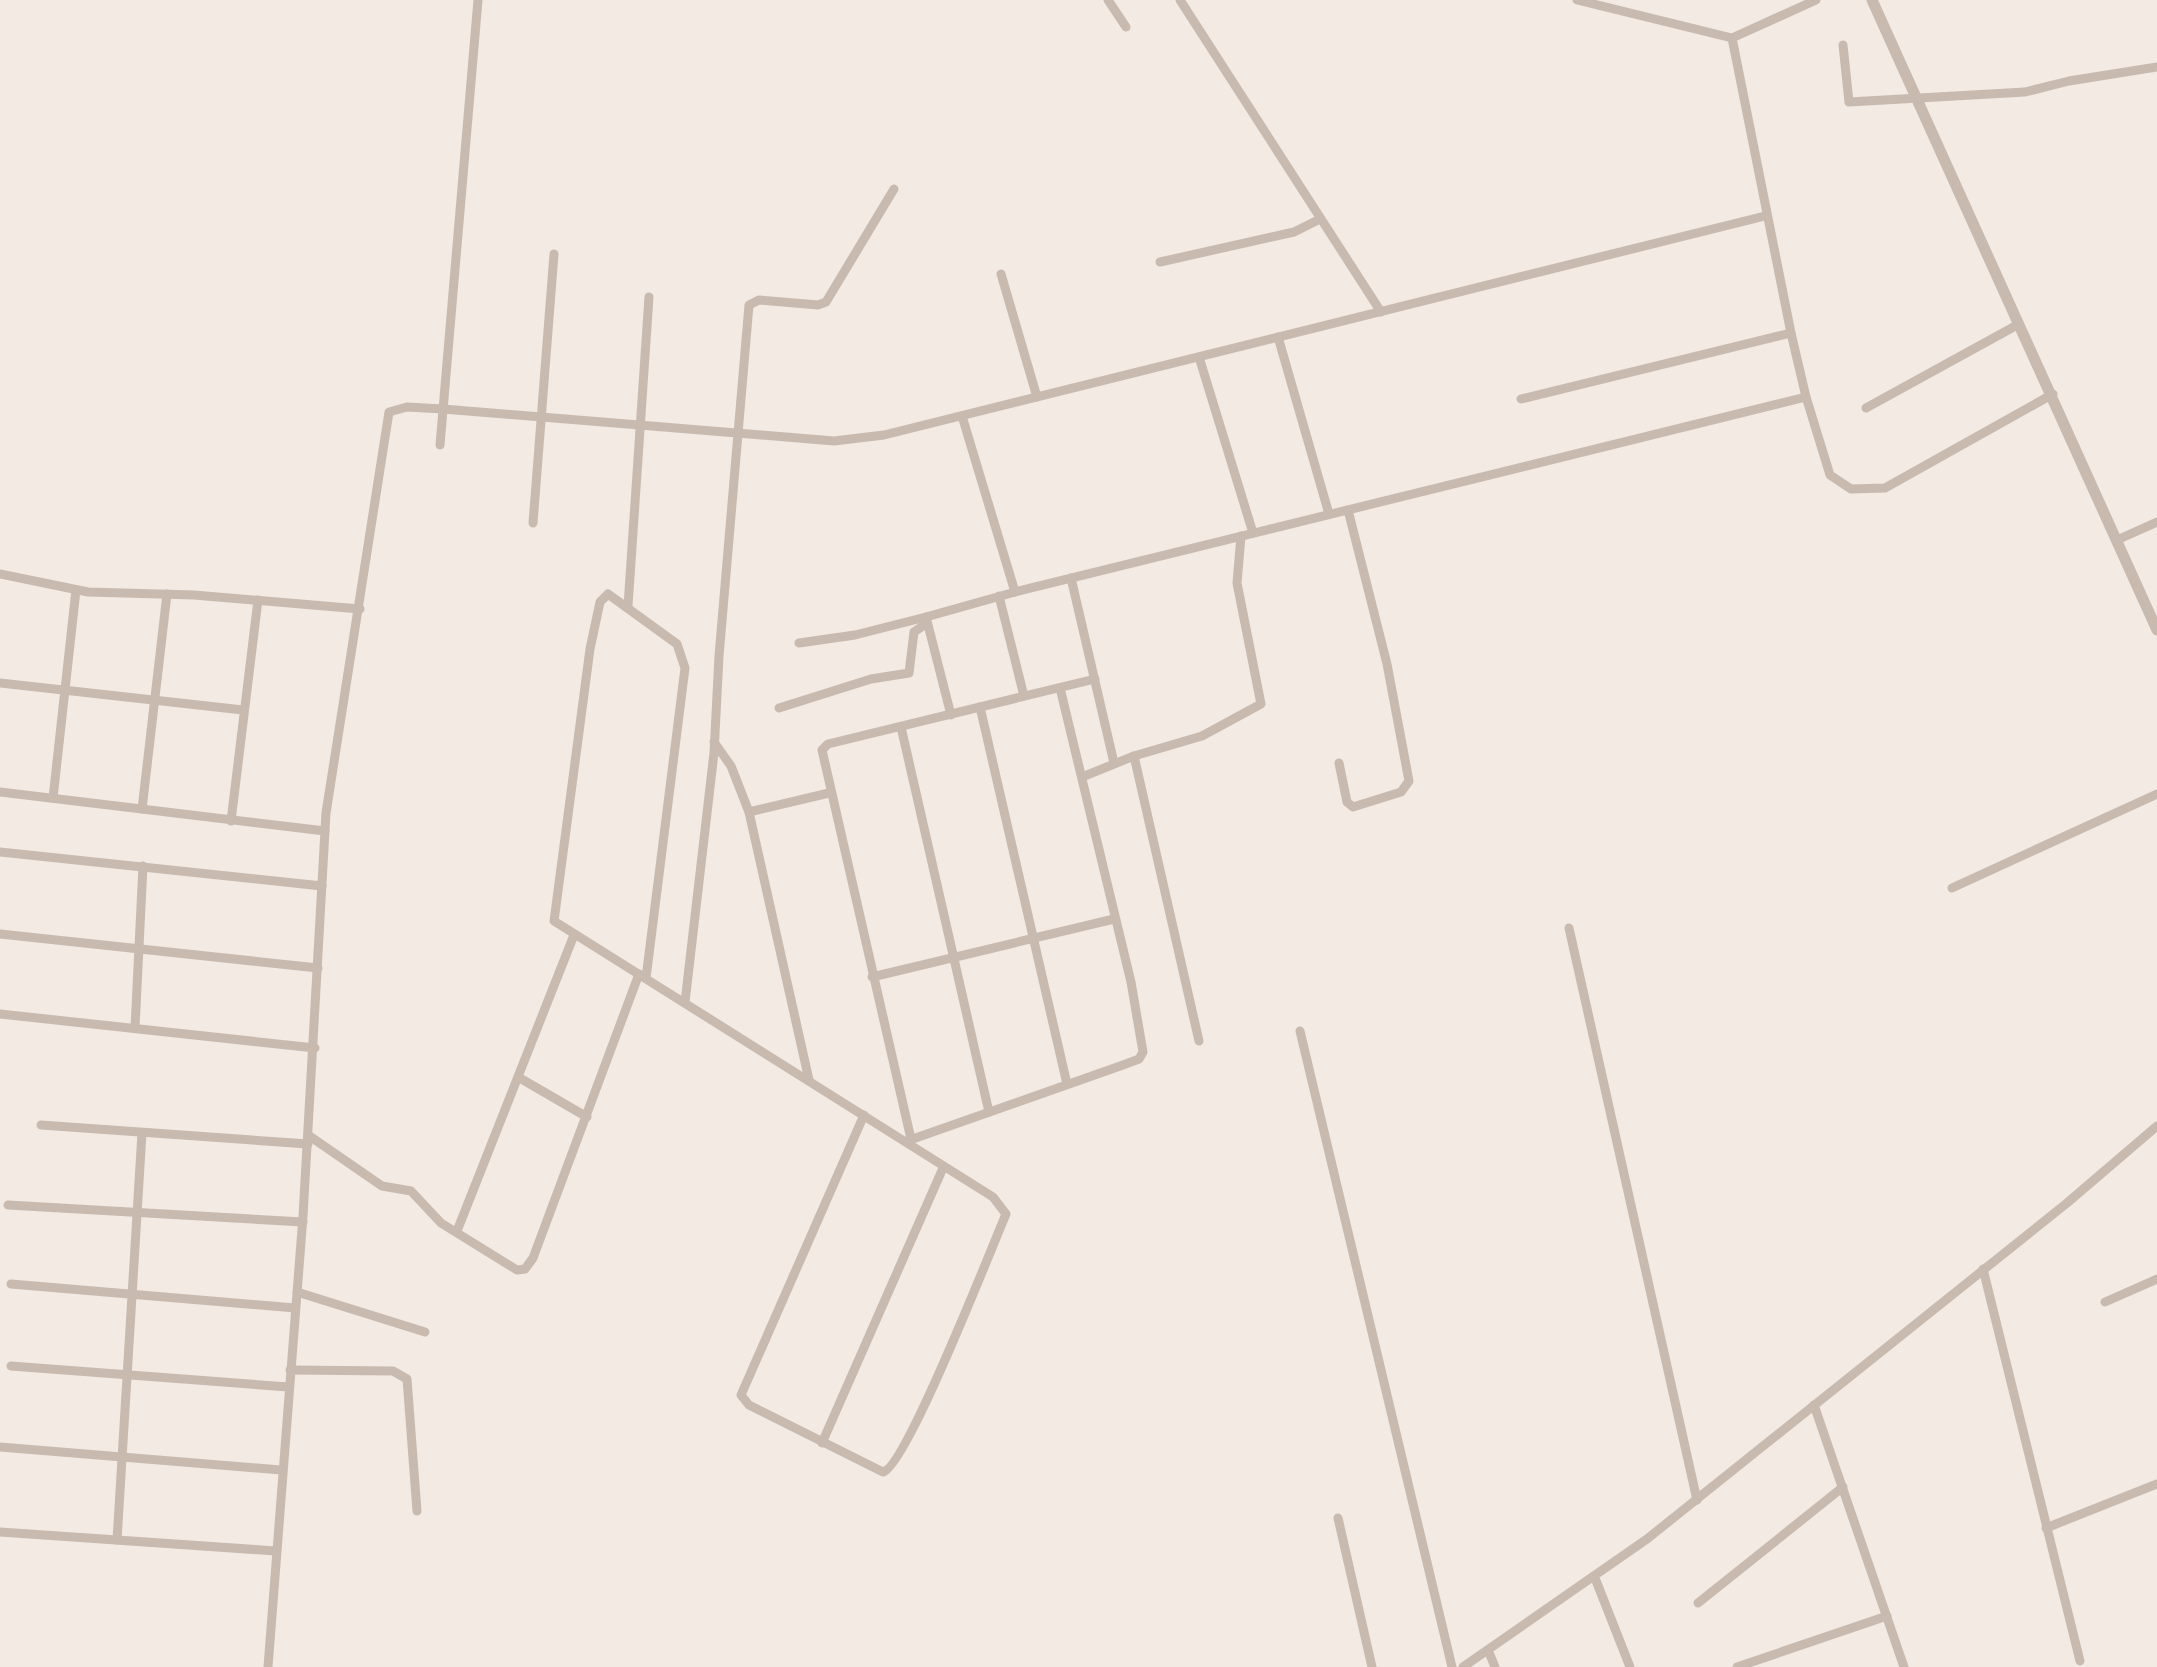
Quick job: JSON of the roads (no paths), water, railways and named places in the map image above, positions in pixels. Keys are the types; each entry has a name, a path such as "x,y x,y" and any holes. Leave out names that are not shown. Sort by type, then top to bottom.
{"street":[{"path":"440,445 478,0"},
{"path":"1108,0 1126,27"},
{"path":"1180,0 1381,312"},
{"path":"1577,0 1732,38 1816,0"},
{"path":"1872,0 2117,540 2152,607 2157,630"},
{"path":"1732,38 1765,216 1791,333 1806,397 1830,475 1851,489 1868,491 1885,488 2053,394"},
{"path":"1843,45 1849,102 1918,101 2025,92 2069,81 2157,67"},
{"path":"685,1002 714,742 749,305 759,300 818,305 826,302 894,189"},
{"path":"268,1667 315,1048 325,831 389,412 407,407 443,409 834,441 884,435 1765,216"},
{"path":"1160,262 1294,232 1320,219"},
{"path":"533,523 554,254"},
{"path":"1001,274 1037,397"},
{"path":"628,606 649,297"},
{"path":"1866,408 2019,324"},
{"path":"1521,399 1791,333"},
{"path":"1278,337 1329,514"},
{"path":"1199,357 1253,533"},
{"path":"799,643 926,620 999,596 1806,397"},
{"path":"962,416 1015,592"},
{"path":"1339,763 1347,802 1353,807 1401,792 1409,781 1387,664 1348,510"},
{"path":"2117,540 2157,522"},
{"path":"1082,777 1134,756 1202,736 1261,704 1237,583 1241,536"},
{"path":"0,574 76,590 360,609"},
{"path":"1071,578 1114,763"},
{"path":"53,798 76,590"},
{"path":"142,809 152,700 167,594"},
{"path":"41,1125 308,1140 382,1186 411,1191 441,1223 517,1270 525,1269 533,1258 643,976 685,668 677,644 612,595 604,595 590,649 554,916 557,924 574,935 643,976 685,1002 864,1115 908,1140 943,1168 1001,1203 1006,1214 922,1409 889,1471 883,1472 749,1405 741,1395 864,1115"},
{"path":"999,596 1024,696"},
{"path":"231,821 258,600"},
{"path":"779,708 871,679 909,673 914,632 926,620"},
{"path":"926,620 951,715"},
{"path":"908,1140 829,793 822,756 825,746 1095,679"},
{"path":"0,683 243,710"},
{"path":"908,1140 1123,1065 1139,1059 1143,1052 1131,982 1060,688"},
{"path":"980,707 1067,1084"},
{"path":"901,727 989,1112"},
{"path":"714,742 731,766 749,812 809,1080"},
{"path":"1134,756 1199,1041"},
{"path":"0,792 325,831"},
{"path":"749,812 829,793"},
{"path":"1952,888 2157,794"},
{"path":"0,852 322,886"},
{"path":"135,1028 143,866"},
{"path":"872,977 1114,919"},
{"path":"1569,928 1697,1500"},
{"path":"0,934 318,968"},
{"path":"457,1231 574,935"},
{"path":"0,1014 315,1048"},
{"path":"1300,1031 1452,1667"},
{"path":"518,1077 587,1117"},
{"path":"1463,1667 1595,1578 1697,1500 2157,1126"},
{"path":"117,1540 142,1133"},
{"path":"822,1443 943,1168"},
{"path":"8,1205 303,1222"},
{"path":"1983,1269 2080,1661"},
{"path":"2105,1302 2157,1279"},
{"path":"11,1284 295,1308"},
{"path":"297,1292 425,1332"},
{"path":"11,1366 288,1387"},
{"path":"290,1370 393,1371 407,1379 417,1511"},
{"path":"1814,1405 1904,1667"},
{"path":"0,1447 281,1470"},
{"path":"2046,1528 2157,1484"},
{"path":"1698,1603 1843,1487"},
{"path":"1338,1518 1372,1667"},
{"path":"0,1532 276,1551"},
{"path":"1595,1578 1630,1667"},
{"path":"1737,1667 1887,1616"},
{"path":"1488,1650 1495,1667"}]}
